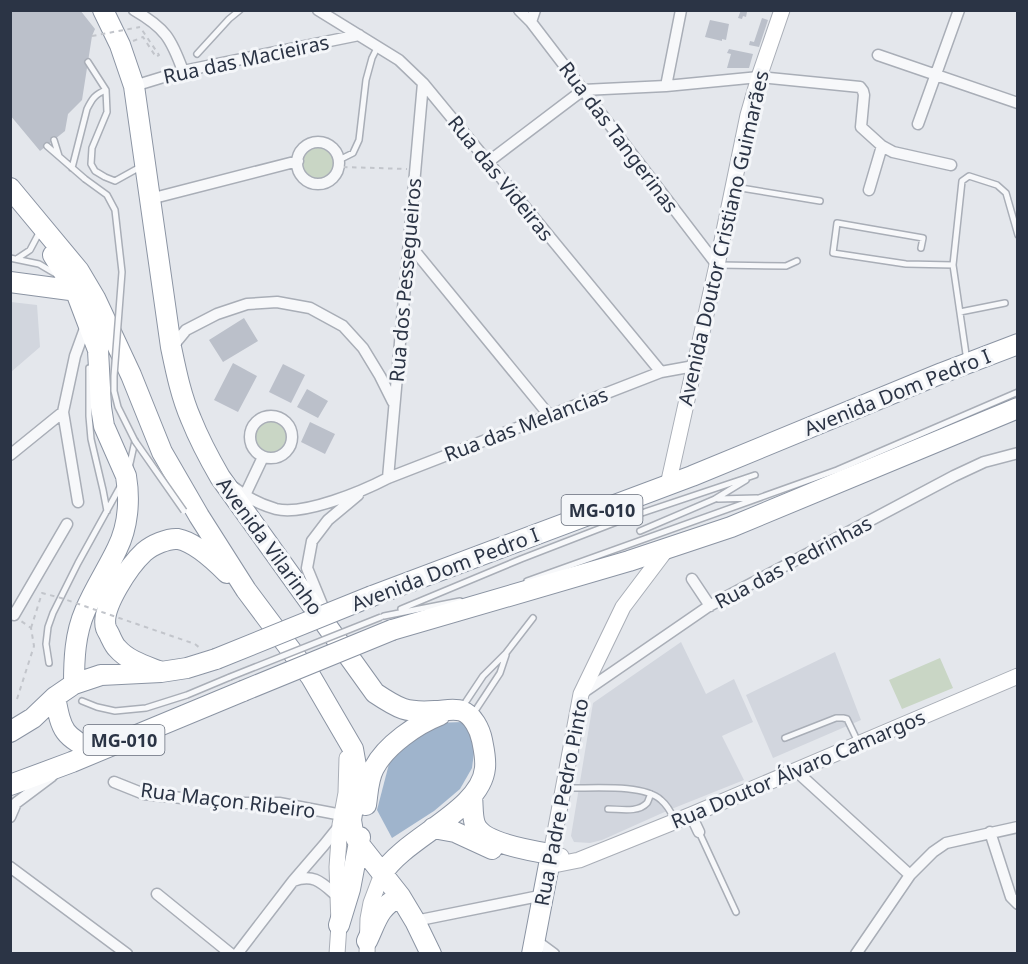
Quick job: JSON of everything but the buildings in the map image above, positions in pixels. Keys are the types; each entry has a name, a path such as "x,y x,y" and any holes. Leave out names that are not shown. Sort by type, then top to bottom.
{"highway":[{"name":"Avenida Vilarinho","path":"103,10 120,45 134,86 150,199 177,327 171,347 190,417 203,447 220,477 375,693 397,707 412,712 461,713"},
{"name":"Avenida Vilarinho","path":"10,188 80,271 84,292 131,375 162,452 246,591 311,677 345,734"},
{"path":"32,214 39,233 84,292 88,320 98,350 104,426 126,476 128,506 125,526 118,548 84,612 78,631 74,656 78,692"},
{"path":"10,282 84,292"},
{"name":"Avenida Dom Pedro I","path":"10,732 33,718 55,697 78,692 100,675 161,672 187,668 216,659 675,476 1017,344"},
{"name":"Avenida Dom Pedro I","path":"10,785 96,752 237,684 393,622 666,550 731,527 1017,408"},
{"path":"161,672 132,660 117,648 106,628 105,614 111,600 133,565 145,551 171,539 181,540 212,559 246,591"},
{"path":"55,697 59,721 66,733 96,752"},
{"path":"339,925 350,889 369,782 374,767 405,734 423,722 461,713 481,736 485,753 485,770 480,784 472,796 399,854 382,874"},
{"path":"345,734 353,749 356,766 357,782 351,820 353,832 359,844 400,896 431,954"},
{"name":"Rua Doutor Álvaro Camargos","path":"472,796 475,824 484,835 550,860"},
{"name":"Rua Doutor Álvaro Camargos","path":"433,828 455,832 503,853 550,860"},
{"name":"Rua Padre Pedro Pinto","path":"533,947 550,860"},
{"path":"367,947 381,911 388,903 400,896"}],"main road":[{"name":"Avenida Doutor Cristiano Guimarães","path":"675,476 694,366 748,115 782,10"},
{"name":"Rua Padre Pedro Pinto","path":"550,860 581,694 624,607 666,550"},
{"path":"630,561 637,571 635,591"},
{"name":"Rua Doutor Álvaro Camargos","path":"550,860 579,860 796,771 1017,676"},
{"name":"Avenida Vilarinho","path":"338,954 337,867 346,793 345,734"},
{"path":"367,947 371,903 382,874"}],"street":[{"path":"134,10 153,21 166,34 174,47 183,71"},
{"name":"Rua das Videiras","path":"318,10 399,60 423,83 661,372"},
{"name":"Rua das Tangerinas","path":"519,10 531,22 717,265"},
{"path":"531,22 535,10"},
{"path":"666,86 681,10"},
{"path":"918,124 959,10"},
{"name":"Rua das Macieiras","path":"134,86 183,71 360,35"},
{"path":"878,55 1017,104"},
{"path":"488,162 583,90 666,86 759,77 860,87 864,95 861,127 882,146 893,152 951,165"},
{"name":"Rua dos Pessegueiros","path":"388,478 423,83"},
{"path":"310,144 325,144 331,147 337,153 339,163 337,173 326,183 308,182 298,169 300,153 310,144"},
{"path":"868,190 882,146"},
{"path":"150,199 298,161"},
{"path":"409,244 549,415"},
{"path":"177,327 248,304 277,302 310,308 343,326 358,343 380,376 394,404"},
{"path":"78,502 63,412 75,356 88,320"},
{"name":"Rua das Melancias","path":"220,477 245,495 278,509 303,509 362,491 388,478 661,372 694,366"},
{"path":"10,455 63,412"},
{"path":"279,417 291,430 289,448 275,458 263,457 250,444 250,432 261,418 279,417"},
{"name":"Rua das Pedrinhas","path":"581,694 711,606 954,476 984,462 1017,453"},
{"path":"245,495 263,457"},
{"name":"Rua das Melancias","path":"334,635 307,568 312,541 328,520 362,491"},
{"path":"12,614 67,524"},
{"path":"692,579 711,606"},
{"path":"10,817 16,803 72,762"},
{"path":"796,771 910,875"},
{"name":"Rua Maçon Ribeiro","path":"114,782 144,794 230,803 279,803 341,820"},
{"path":"691,815 699,832"},
{"path":"237,954 324,845 341,820"},
{"path":"856,954 910,875 933,852 946,843 1017,827"},
{"path":"990,832 1011,897 1017,904"},
{"path":"10,855 12,868 127,954"},
{"path":"293,881 313,878 337,896"},
{"path":"158,894 231,954"},
{"path":"415,921 544,895"},
{"path":"533,947 554,954"}],"lane":[{"path":"197,54 240,10"},
{"path":"339,163 353,153 359,140 366,80 378,46"},
{"path":"88,62 106,90 107,112 92,148 91,164 95,171 115,181 146,164"},
{"path":"72,168 87,109 98,92 106,90"},
{"path":"54,140 60,156"},
{"path":"47,146 107,195 115,210 122,272 114,391 118,407 135,441 184,511 209,532"},
{"path":"967,363 953,265 962,181 969,176 997,185 1005,193 1017,235"},
{"path":"734,187 820,201"},
{"path":"921,248 922,238 837,223 833,253 906,264 953,265"},
{"path":"18,258 30,250 39,233"},
{"path":"10,258 39,264 84,292"},
{"path":"717,265 786,266 797,261"},
{"path":"960,312 1005,303"},
{"path":"88,320 89,344"},
{"path":"89,366 91,439 107,511"},
{"path":"516,585 837,470 1017,392"},
{"path":"49,663 46,644 53,613 61,594 126,476 132,461 135,441"},
{"path":"393,622 521,559 627,518 755,475 715,499 640,531"},
{"path":"715,499 765,497"},
{"path":"393,622 412,609 471,599"},
{"path":"393,622 412,609"},
{"path":"461,713 483,676 506,653 533,618"},
{"path":"461,713 500,673 506,653"},
{"path":"78,692 97,707 115,711 146,708 187,695 237,684"},
{"path":"785,738 836,718 843,718 847,719 859,744"},
{"path":"564,788 619,788 641,791 660,798 675,821"},
{"path":"608,809 639,808 647,803 651,794"},
{"path":"699,832 735,912"}],"path":[{"path":"92,36 140,27 159,55 156,57 143,37"},
{"path":"339,163 405,169"},
{"path":"17,699 34,646 31,628 42,593 195,644"}],"shaded area":[{"path":"11,302 37,305 40,347 11,372"},
{"path":"681,642 706,694 734,679 753,722 722,736 744,780 602,840 590,843 574,842 571,836 593,703"},
{"path":"835,652 861,720 773,758 746,695"}],"green space":[{"path":"319,147 331,151 335,163 331,175 319,179 307,175 303,163 307,151"},
{"path":"271,421 283,425 287,437 283,449 271,453 259,449 255,437 259,425"},
{"path":"940,658 953,688 902,709 889,680"}],"water":[{"path":"463,722 469,728 475,745 472,768 460,789 434,811 392,838 377,810 390,760 413,736 435,723"}]}
